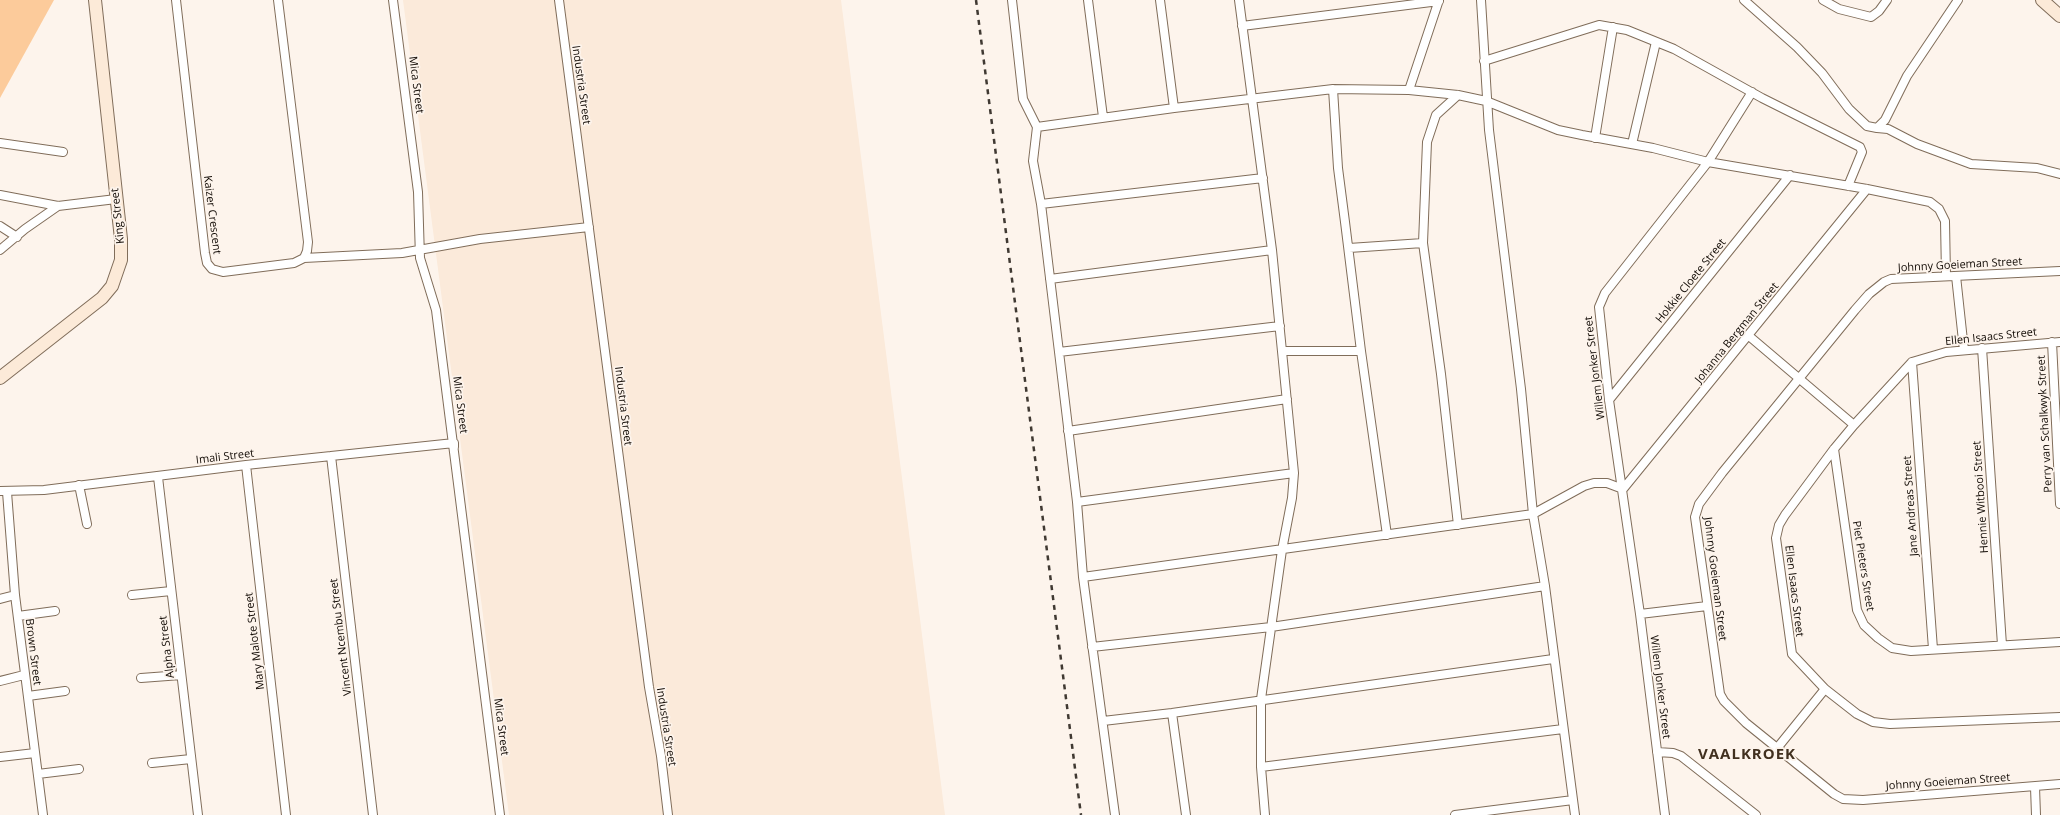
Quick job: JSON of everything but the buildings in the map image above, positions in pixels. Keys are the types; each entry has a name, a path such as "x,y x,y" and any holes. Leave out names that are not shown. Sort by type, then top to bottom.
{"street":[{"name":"King Street","path":"0,378 95,304 112,286 121,260 95,0"},
{"name":"Kaizer Crescent","path":"176,0 207,263 212,269 223,272 294,263 304,258"},
{"path":"278,0 308,242 304,258 358,254 396,254 480,239 588,227"},
{"name":"Mica Street","path":"393,0 418,192 419,249 421,264 431,289 436,310 500,815"},
{"name":"Industria Street","path":"559,0 648,687 661,756 668,815"},
{"path":"1012,0 1023,99 1037,127 1033,161 1041,204 1077,502 1083,577 1103,721 1114,815"},
{"path":"1088,0 1103,117"},
{"path":"1160,0 1174,108"},
{"path":"1239,0 1272,250 1294,473 1261,699 1261,767 1265,815"},
{"path":"1481,0 1486,101 1521,389 1533,514 1545,586 1553,659 1575,815"},
{"path":"1744,0 1797,47 1822,73 1848,109 1867,126 1888,129 1917,144 1971,164 2037,168 2060,174"},
{"path":"1823,0 1839,10 1872,17 1879,11 1887,0"},
{"path":"1877,128 1885,120 1907,76 1958,0"},
{"path":"2042,0 2060,16"},
{"path":"1242,26 1439,1 1409,90"},
{"path":"1484,61 1599,25 1627,30 1674,49 1752,92 1860,147 1862,152 1848,186"},
{"path":"1595,138 1613,27"},
{"path":"1632,144 1656,42"},
{"path":"1037,127 1103,117 1334,89 1409,90 1458,95 1486,101 1558,130 1632,144 1708,162 1867,189 1925,201 1935,205 1939,209 1945,221 1946,276"},
{"path":"1334,89 1338,168 1361,351 1387,535"},
{"name":"Willem Jonker Street","path":"1665,815 1640,614 1609,400 1599,316 1602,298 1708,162 1752,92"},
{"path":"1458,95 1436,115 1427,142 1423,242 1441,374 1458,525"},
{"path":"0,143 63,152"},
{"name":"Hokkie Cloete Street","path":"1609,400 1790,176"},
{"path":"1041,204 1263,178"},
{"name":"Johanna Bergman Street","path":"1623,489 1749,336 1867,189"},
{"path":"0,195 58,206 116,199"},
{"path":"0,250 58,206"},
{"path":"0,226 17,236"},
{"path":"1349,248 1423,242"},
{"path":"1050,278 1272,250"},
{"name":"Johnny Goeieman Street","path":"2060,271 1891,279 1884,282 1864,299 1722,473 1696,509 1695,517 1720,694 1731,708 1834,794 1843,799 1851,800 2060,784"},
{"path":"1956,276 1964,350"},
{"path":"1059,352 1280,326"},
{"path":"1749,336 1854,425"},
{"name":"Ellen Isaacs Street","path":"2056,342 1946,352 1912,362 1834,449 1785,515 1779,525 1776,538 1791,650 1798,662 1825,689 1857,714 1880,723 1922,724 2060,716"},
{"name":"Perry van Schalkwyk Street","path":"2056,342 2060,504"},
{"name":"Hennie Witbooi Street","path":"1982,348 2002,645"},
{"path":"1283,351 1361,351"},
{"name":"Jane Andreas Street","path":"1912,362 1933,649"},
{"path":"1068,431 1287,399"},
{"name":"Imali Street","path":"3,492 158,477 246,465 330,456 454,446"},
{"name":"Piet Pieters Street","path":"1834,449 1857,610 1870,632 1892,648 1911,651 2060,642"},
{"name":"Vincent Ncembu Street","path":"330,456 373,815"},
{"name":"Mary Malote Street","path":"246,465 286,815"},
{"path":"1077,502 1294,473"},
{"name":"Alpha Street","path":"158,477 198,815"},
{"path":"1083,577 1533,514 1584,486 1594,483 1607,483 1623,489"},
{"path":"79,485 87,524"},
{"name":"Brown Street","path":"3,492 24,675 43,815"},
{"path":"1092,647 1271,627 1545,586"},
{"path":"132,595 171,590"},
{"path":"0,599 15,595"},
{"path":"1640,614 1707,606"},
{"path":"18,616 56,611"},
{"path":"1103,721 1172,713 1261,699 1553,659"},
{"path":"0,681 24,675"},
{"path":"141,678 181,675"},
{"path":"1778,747 1825,689"},
{"path":"28,696 66,691"},
{"path":"1172,713 1186,815"},
{"path":"1261,767 1563,729"},
{"path":"1657,752 1673,753 1681,756 1756,815"},
{"path":"0,757 35,753"},
{"path":"152,763 191,759"},
{"path":"38,774 78,769"},
{"path":"2034,787 2036,815"},
{"path":"1455,815 1573,800"}],"shaded area":[{"path":"0,0 54,0 0,98"},
{"path":"403,0 841,0 945,815 509,815"}],"railway":[{"path":"976,0 1081,815"}],"district":[{"name":"VAALKROEK","path":"1747,755"}]}
